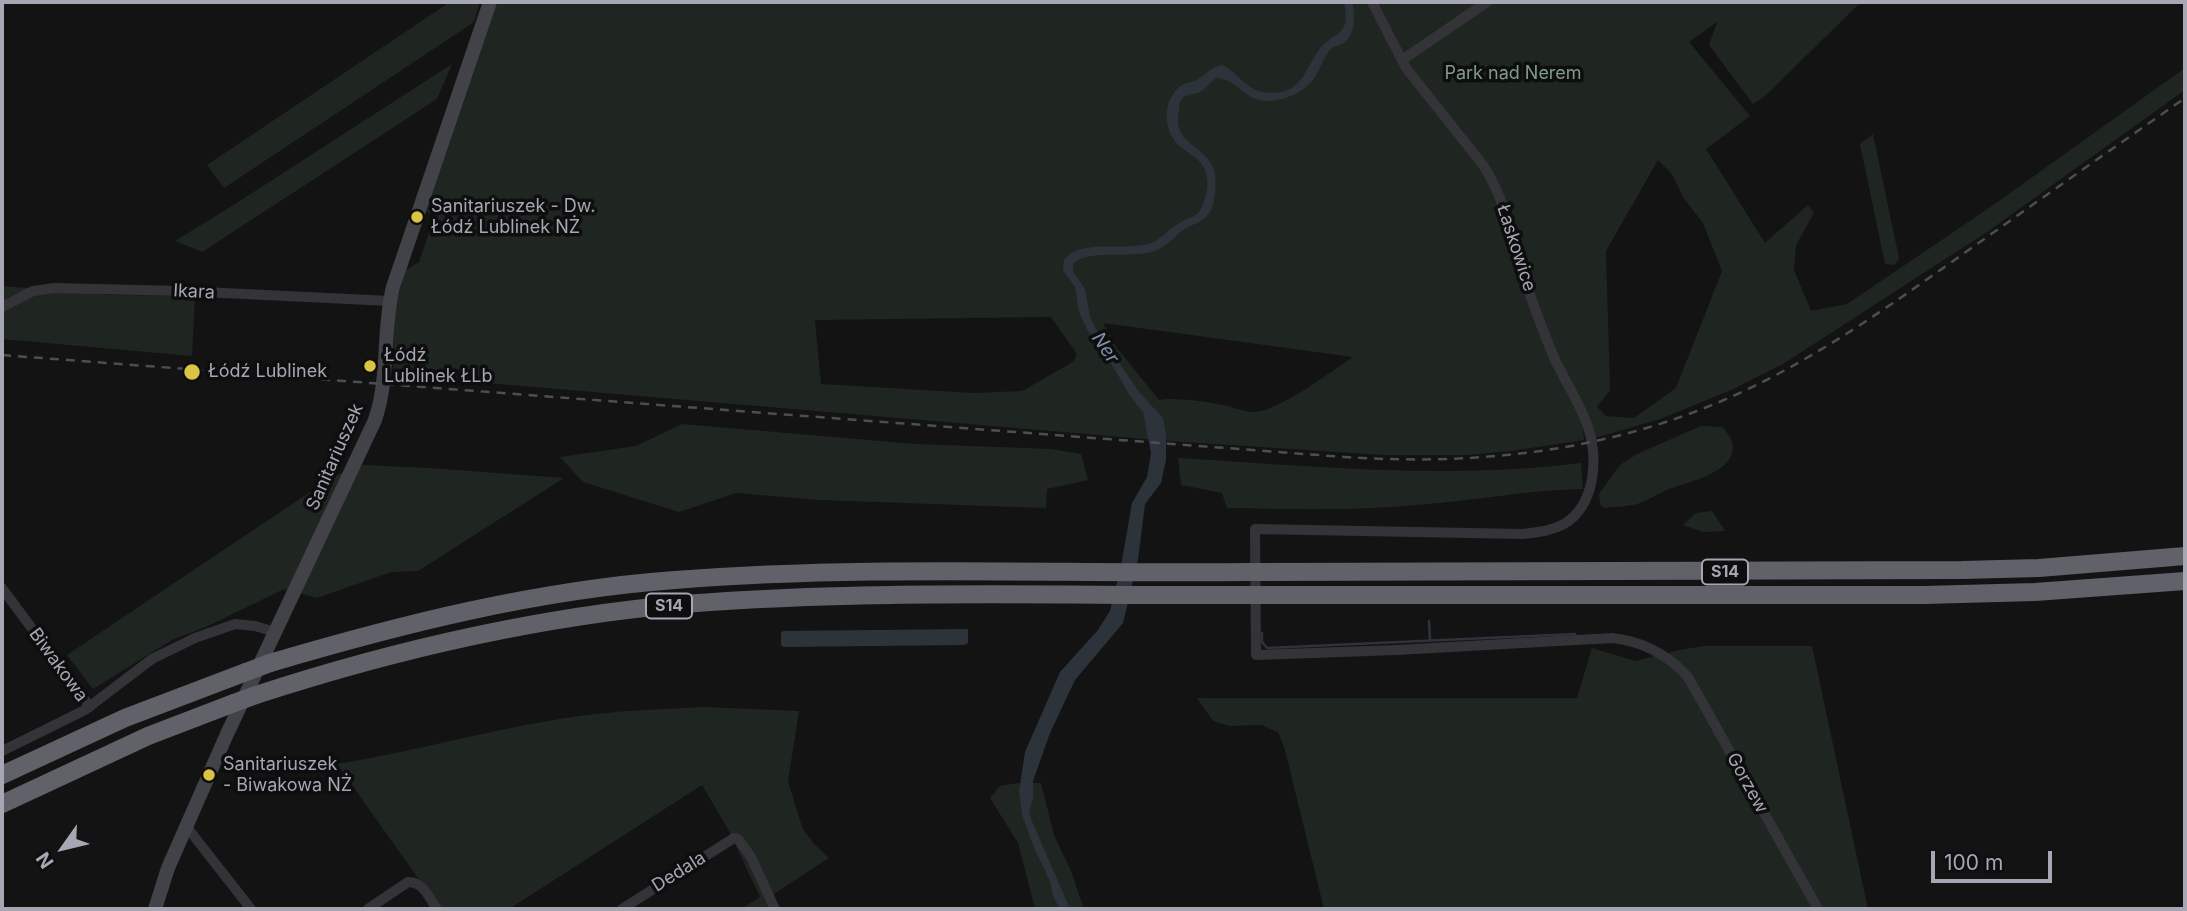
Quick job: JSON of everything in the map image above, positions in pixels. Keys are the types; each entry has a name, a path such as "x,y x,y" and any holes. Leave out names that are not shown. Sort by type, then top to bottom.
{"highway":[{"name":"S14","path":"2,775 125,718 270,663 354,638 449,615 585,590 661,581 791,573 1962,570 2039,568 2185,556"},
{"name":"S14","path":"2,804 148,736 256,695 356,664 469,636 682,604 950,595 1938,594 2035,592 2185,581"}],"street":[{"name":"Sanitariuszek","path":"155,909 166,873 186,827 375,419 385,381 390,302 394,281 490,2"},
{"name":"Łaskowice","path":"1372,2 1402,60 1490,176 1554,357 1587,425 1593,447 1593,470 1589,492 1574,516 1546,531 1523,534 1255,528 1256,655 1612,638 1640,644 1670,660"},
{"path":"1402,60 1486,2"},
{"name":"Ikara","path":"2,307 33,291 54,288 182,291 390,302"},
{"name":"Biwakowa","path":"2,588 90,707"},
{"path":"2,751 90,707 152,659 201,635 236,624 275,632"},
{"name":"Gorzew","path":"1670,660 1688,677 1818,909"},
{"path":"186,827 251,909"},
{"name":"Dedala","path":"622,909 726,843 738,839 751,857 775,909"},
{"path":"368,909 408,882 414,882 420,884 437,909"}],"green space":[{"path":"450,2 480,2 474,22 224,188 207,165"},
{"name":"Park nad Nerem","path":"497,2 1861,2 1764,97 1753,104 1709,45 1717,22 1689,42 1750,116 1706,149 1765,243 1808,205 1814,213 1796,245 1794,270 1811,311 1847,304 1992,206 2185,68 2185,90 1987,232 1783,364 1731,390 1660,419 1595,438 1577,411 1585,430 1584,440 1468,455 1383,455 1169,441 393,375 394,302 406,270 419,262 435,215 427,212 434,183","holes":["1658,160 1672,174 1683,197 1703,223 1722,271 1676,388 1634,418 1606,416 1597,407 1610,390 1606,251","1051,317 1077,354 1073,362 1022,391 974,393 821,384 815,320","1103,323 1353,357 1291,398 1255,412 1197,401 1159,400 1117,348"]},
{"path":"452,64 437,99 202,252 175,241 232,206"},
{"path":"1873,134 1899,258 1895,265 1885,264 1860,144"},
{"path":"2,286 110,295 195,296 192,356 2,339"},
{"path":"682,424 915,444 1052,449 1081,454 1088,480 1047,489 1046,508 820,500 736,493 679,512 583,482 560,457 636,446"},
{"path":"1701,426 1723,427 1730,437 1733,447 1725,464 1707,476 1637,504 1604,508 1600,504 1599,494 1620,465 1637,454"},
{"path":"1178,458 1330,468 1430,471 1480,471 1581,463 1583,489 1393,507 1227,508 1222,493 1181,485"},
{"path":"363,465 564,478 418,571 391,572 317,598 284,589 208,626 172,640 93,689 67,655 334,476"},
{"path":"1712,511 1725,531 1703,532 1683,525 1696,513"},
{"path":"1704,646 1812,646 1868,909 1324,909 1285,750 1278,732 1261,725 1229,726 1213,721 1197,698 1577,698 1592,648 1635,661"},
{"path":"703,707 799,711 788,781 802,827 813,843 829,858 769,897 772,909 741,909 760,897 728,829 702,785 509,909 440,909 337,764 563,718"},
{"path":"1041,783 1054,835 1071,871 1084,909 1035,909 1018,843 990,798 1000,786"}],"water":[{"name":"Ner","path":"1344,2 1352,2 1354,18 1349,38 1328,52 1315,77 1294,95 1265,101 1216,78 1205,89 1181,100 1178,124 1182,134 1205,156 1215,176 1214,202 1206,217 1152,252 1090,256 1073,263 1073,272 1085,289 1090,317 1096,329 1139,392 1163,418 1166,460 1161,483 1145,504 1138,560 1123,623 1075,680 1050,733 1033,781 1033,800 1029,811 1070,909 1060,909 1022,815 1019,791 1025,752 1060,672 1098,630 1110,611 1132,503 1147,477 1151,453 1143,412 1088,331 1079,312 1075,287 1063,270 1064,260 1080,249 1151,243 1198,213 1206,193 1207,175 1199,161 1179,145 1171,134 1167,110 1172,95 1184,84 1195,81 1222,65 1246,84 1263,92 1276,93 1293,87 1304,75 1319,50 1343,28 1346,14"},
{"path":"968,629 968,643 965,645 781,645 783,631"}],"waterway":[{"path":"1429,621 1430,640"},
{"path":"1262,633 1262,642 1267,648 1575,634"}],"railway":[{"path":"2,355 1344,457 1436,459 1526,453 1615,437 1659,424 1736,395 1802,361 1895,301 2185,98"}],"place":[{"name":"Sanitariuszek - Dw. Łódź Lublinek NŻ","path":"417,217"},
{"name":"Łódź Lublinek ŁLb","path":"370,366"},
{"name":"Łódź Lublinek","path":"192,372"},
{"name":"Sanitariuszek - Biwakowa NŻ","path":"209,775"}]}
